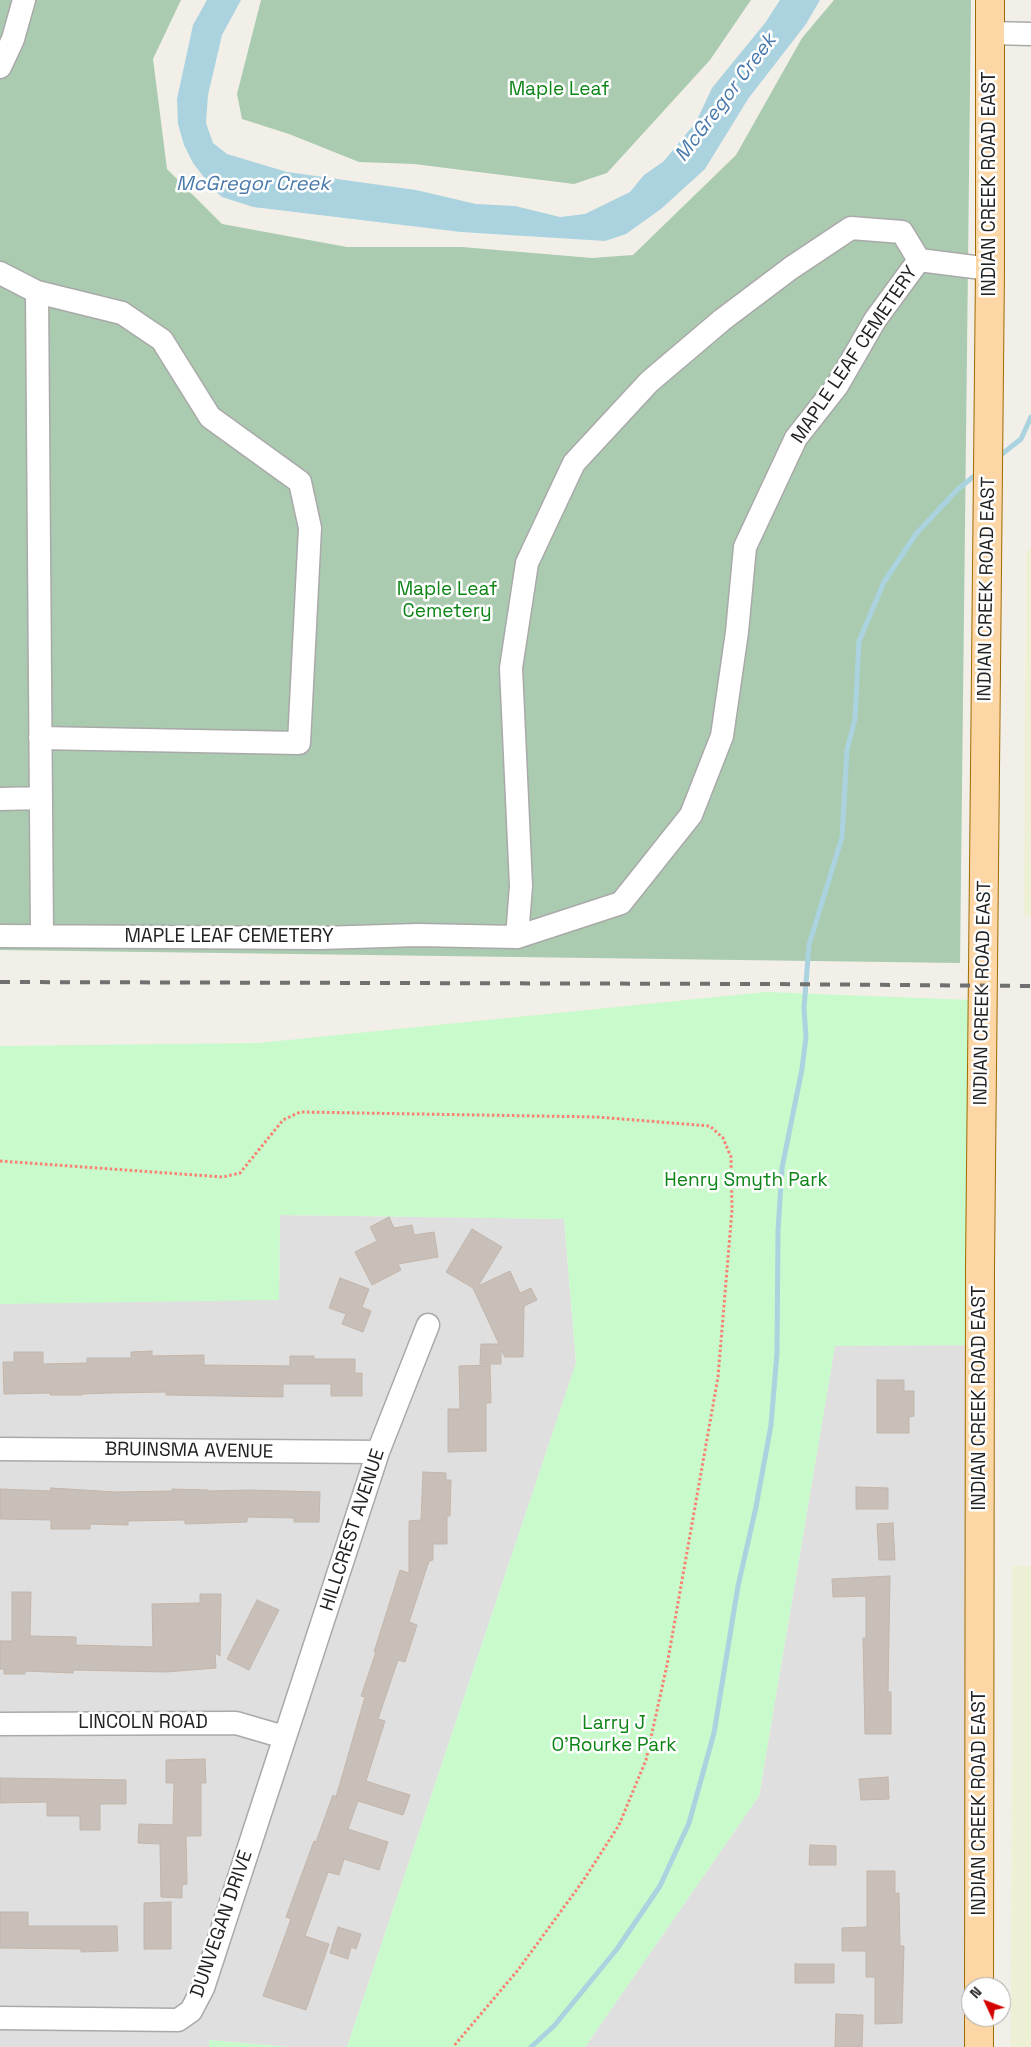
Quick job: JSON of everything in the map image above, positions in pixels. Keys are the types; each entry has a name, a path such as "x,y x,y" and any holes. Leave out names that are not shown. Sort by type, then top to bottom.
{"main road":[{"name":"INDIAN CREEK ROAD EAST","path":"979,1977 980,1267 990,269 990,0"},
{"path":"979,2027 979,2047"}],"street":[{"path":"0,67 13,39 24,0"},
{"path":"990,33 1031,34"},
{"name":"MAPLE LEAF CEMETERY","path":"0,936 320,938 418,935 517,937 621,903 691,815 722,736 737,632 745,547 796,438 837,386 875,320 919,260 902,232 851,228 791,268 715,326 649,382 574,463 527,564 511,668 520,886 517,937"},
{"path":"919,260 990,269"},
{"path":"0,273 37,292 122,313 162,340 210,417 300,482 310,528 299,743 40,738"},
{"path":"37,292 42,936"},
{"path":"0,799 41,798"},
{"name":"HILLCREST AVENUE","path":"284,1737 378,1452 428,1325"},
{"name":"BRUINSMA AVENUE","path":"0,1449 378,1452"},
{"name":"LINCOLN ROAD","path":"0,1724 236,1723 284,1737"},
{"name":"DUNVEGAN DRIVE","path":"0,2018 178,2020 191,2011 203,1988 284,1737"}],"path":[{"path":"0,1161 224,1177 240,1173 283,1120 300,1112 597,1117 710,1126 723,1138 731,1157 732,1210 718,1376 667,1665 646,1760 619,1825 583,1882 518,1970 453,2047"}],"shaded area":[{"path":"280,1215 564,1219 576,1363 347,2047 289,2047 209,2040 209,2047 0,2047 0,1302 279,1299"},
{"path":"972,1345 970,1977 961,1977 961,2027 970,2027 970,2047 585,2047 759,1796 835,1346"}],"green space":[{"name":"Maple Leaf Cemetery","path":"0,0 181,0 153,59 167,169 222,224 347,247 462,247 592,258 633,255 736,155 802,38 834,0 971,0 960,963 0,950"},
{"name":"Maple Leaf","path":"261,0 751,0 710,60 607,173 574,184 414,164 359,162 289,134 242,119 237,94"},
{"path":"1031,546 1031,916 1024,916 1026,553"},
{"name":"Henry Smyth Park","path":"766,992 972,1000 972,1345 835,1346 759,1796 585,2047 347,2047 576,1363 564,1219 280,1215 279,1300 0,1304 0,1046 258,1043"},
{"path":"1012,1566 1031,1566 1031,2047 1011,2047"},
{"path":"209,2040 289,2047 209,2047"}],"water":[{"name":"McGregor Creek","path":"207,0 241,0 222,35 208,95 206,123 213,143 227,154 287,172 416,190 476,204 515,206 560,217 585,214 630,192 644,175 664,161 696,122 712,88 765,23 780,0 820,0 806,24 748,99 705,169 661,209 626,234 605,241 461,232 253,207 222,197 213,189 193,163 184,145 178,124 177,99 193,25"}],"building":[{"path":"389,1217 394,1228 412,1225 414,1235 434,1232 438,1257 398,1264 401,1270 372,1285 355,1252 377,1241 370,1227"},
{"path":"472,1229 502,1247 478,1286 510,1271 520,1293 531,1288 537,1300 524,1306 523,1357 505,1357 501,1350 501,1364 480,1364 481,1344 499,1344 473,1288 446,1272"},
{"path":"340,1278 369,1289 362,1307 371,1311 363,1332 342,1324 346,1314 329,1308"},
{"path":"152,1351 152,1356 204,1355 204,1365 290,1366 290,1356 314,1356 314,1359 355,1359 355,1373 362,1373 362,1396 331,1396 331,1384 283,1384 283,1397 166,1395 166,1392 82,1395 50,1395 50,1393 4,1394 3,1362 14,1362 14,1352 43,1352 43,1364 87,1363 87,1358 131,1358 131,1352"},
{"path":"490,1365 491,1403 486,1403 486,1451 448,1452 448,1409 460,1409 459,1366"},
{"path":"877,1380 904,1380 904,1391 914,1391 914,1416 909,1417 909,1433 877,1433"},
{"path":"423,1472 446,1473 446,1480 451,1480 450,1516 447,1516 447,1544 433,1544 433,1560 429,1561 409,1622 417,1625 405,1662 398,1660 378,1719 385,1721 366,1781 410,1795 403,1815 358,1801 348,1829 388,1842 379,1870 344,1859 339,1875 328,1872 305,1936 329,1944 306,2010 263,1996 291,1919 286,1917 333,1795 336,1797 365,1697 361,1696 400,1570 409,1573 409,1521 421,1520"},
{"path":"856,1487 888,1488 888,1509 856,1509"},
{"path":"51,1488 116,1492 172,1491 172,1489 320,1492 319,1522 294,1522 294,1518 247,1517 247,1522 185,1524 185,1520 128,1521 128,1525 90,1524 90,1529 51,1529 51,1520 0,1519 0,1489 51,1491"},
{"path":"893,1523 895,1560 879,1560 877,1524"},
{"path":"890,1576 888,1692 891,1692 891,1734 865,1734 863,1638 866,1638 866,1596 833,1597 832,1579"},
{"path":"12,1592 31,1592 30,1636 76,1637 76,1645 153,1647 152,1604 200,1603 200,1594 221,1594 220,1656 215,1653 216,1668 166,1672 73,1670 73,1673 25,1671 25,1674 4,1674 4,1669 0,1669 0,1641 12,1641"},
{"path":"257,1600 279,1610 249,1670 227,1659"},
{"path":"205,1759 206,1783 201,1783 201,1836 186,1836 187,1884 182,1885 182,1898 161,1897 160,1844 138,1843 139,1824 173,1825 174,1783 166,1783 166,1760"},
{"path":"888,1777 889,1799 861,1800 859,1779"},
{"path":"0,1778 126,1780 126,1804 100,1804 100,1830 80,1830 80,1816 47,1816 47,1802 0,1803"},
{"path":"810,1845 836,1846 836,1865 809,1865"},
{"path":"867,1871 895,1871 895,1893 899,1893 900,1946 904,1946 902,2023 875,2024 875,1977 866,1977 866,1951 842,1951 842,1928 867,1927"},
{"path":"171,1902 171,1949 144,1949 144,1903"},
{"path":"0,1912 28,1912 28,1926 117,1926 118,1951 81,1952 81,1949 0,1948"},
{"path":"338,1927 361,1934 356,1949 351,1947 348,1959 330,1953"},
{"path":"795,1964 834,1964 834,1983 795,1983"},
{"path":"836,2014 863,2015 862,2047 835,2047"}],"waterway":[{"path":"997,458 1021,439 1031,417"},
{"path":"531,2047 554,2026 617,1949 660,1886 689,1823 714,1733 738,1586 756,1507 771,1425 777,1353 778,1231 782,1168 802,1069 806,1037 804,1008 809,945 842,837 847,750 855,719 859,641 884,582 916,534 957,490 979,472"}],"railway":[{"path":"0,982 1031,986"}],"park label":[{"name":"Larry J O'Rourke Park","path":"614,1735"}]}
